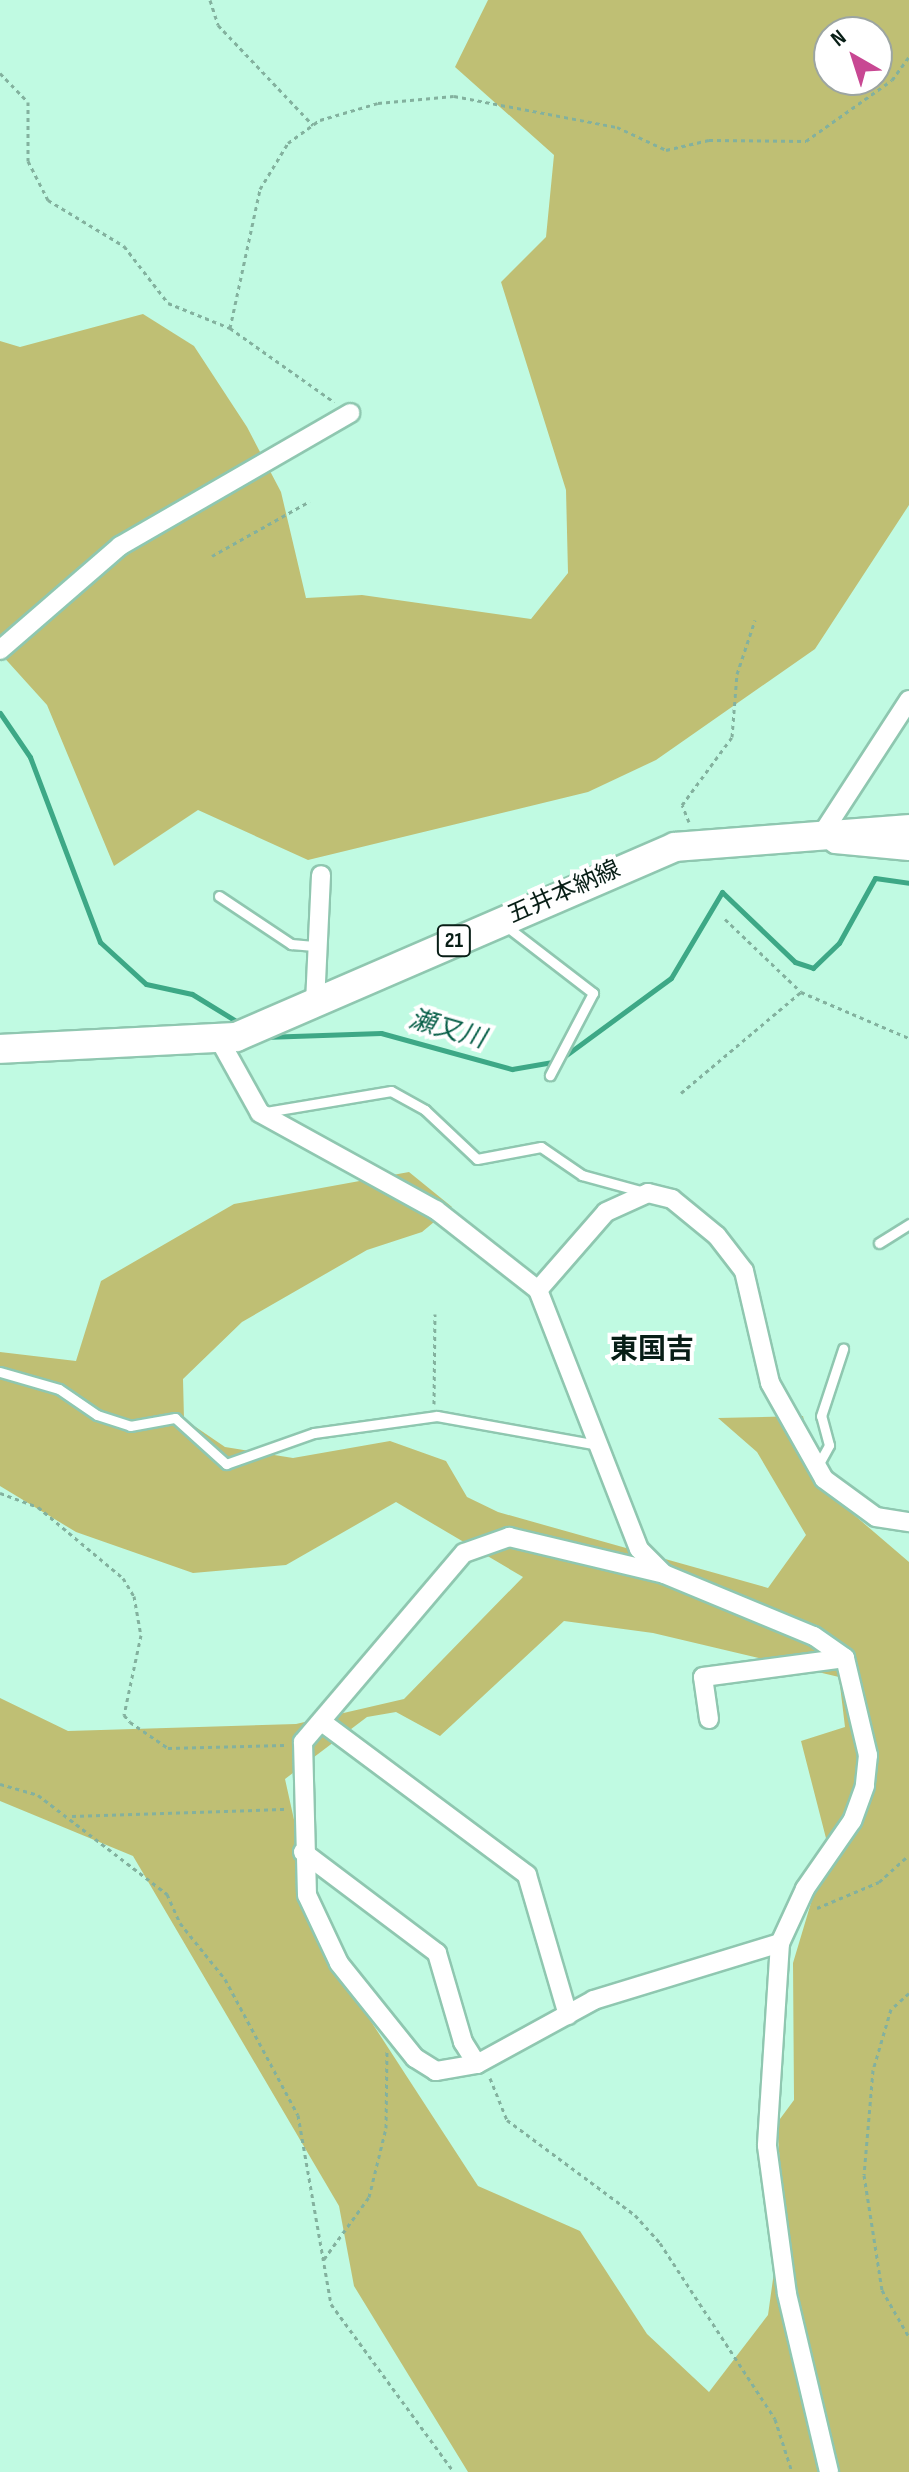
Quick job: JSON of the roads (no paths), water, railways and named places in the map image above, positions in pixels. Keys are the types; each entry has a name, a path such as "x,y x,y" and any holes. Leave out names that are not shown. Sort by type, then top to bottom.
{"main road":[{"name":"五井本納線","path":"0,1049 220,1041 315,1003 639,859 700,843 909,829"}],"street":[{"path":"0,650 120,546 350,413"},
{"path":"909,700 822,834 835,844 909,851"},
{"path":"315,1003 314,946 321,875"},
{"path":"220,1041 260,1113 448,1217 538,1290 639,1549 664,1574"},
{"path":"538,1290 585,1229 648,1193 696,1216 744,1271 770,1383 817,1467 841,1495 876,1517 909,1522"},
{"path":"780,1943 568,2015 477,2064 436,2071 415,2058 339,1963 307,1895 303,1852 303,1742 464,1553 481,1543 532,1538 664,1574 814,1636 845,1658 868,1755 865,1786 852,1821 805,1889 780,1943 767,2146 787,2294 829,2472"},
{"path":"709,1719 703,1677 845,1658"},
{"path":"322,1722 527,1875 568,2015"},
{"path":"303,1852 437,1953 463,2042 477,2064"}],"lane":[{"path":"219,896 291,944 314,946"},
{"path":"501,920 520,943 593,993 550,1075"},
{"path":"260,1113 391,1091 425,1110 477,1159 541,1147 582,1175 648,1193"},
{"path":"879,1243 909,1224"},
{"path":"817,1467 829,1445 821,1416 843,1349"},
{"path":"0,1372 59,1389 97,1415 130,1426 175,1418 226,1464 314,1433 437,1416 601,1445"}],"waterway":[{"name":"瀬又川","path":"0,713 30,757 100,942 146,984 192,994 241,1024"},
{"name":"瀬又川","path":"264,1037 381,1033 512,1069 558,1061 671,978 722,892 795,962 813,968 839,943 875,878 909,883"}],"district":[{"name":"東国吉","path":"652,1350"}]}
